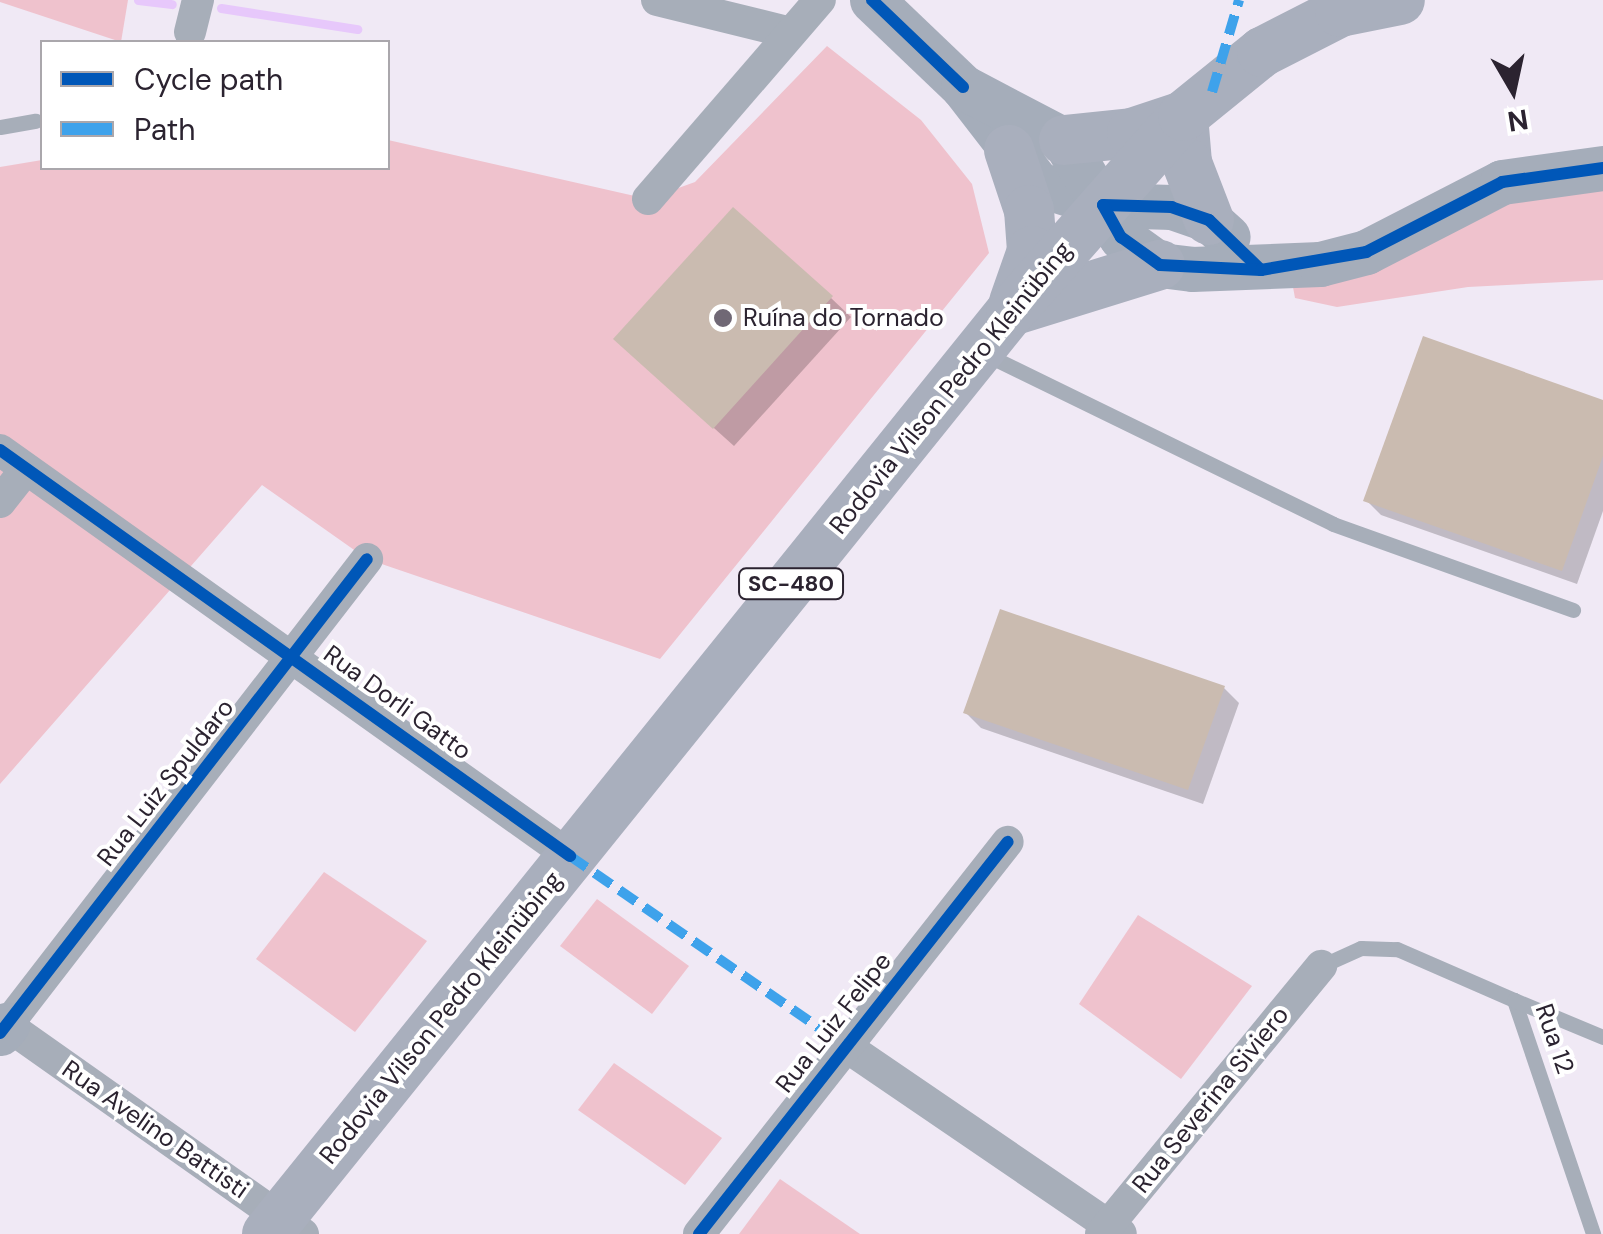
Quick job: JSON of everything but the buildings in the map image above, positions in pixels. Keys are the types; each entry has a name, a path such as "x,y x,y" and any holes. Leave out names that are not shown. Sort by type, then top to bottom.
{"main road":[{"name":"Rodovia Vilson Pedro Kleinübing","path":"283,1229 570,856 1011,311 1183,116 1262,52 1340,12 1400,0"},
{"path":"1064,140 1132,133 1183,116 1187,164 1209,220"},
{"path":"1008,150 1029,210 1032,251 1011,311"},
{"path":"1011,311 1160,265"}],"street":[{"path":"190,32 198,0"},
{"path":"657,0 788,32"},
{"path":"648,199 788,32 820,0"},
{"path":"872,0 963,87 1038,184 1103,205 1172,207 1209,220 1261,270"},
{"path":"963,87 1064,140 1121,237 1160,265 1261,270 1366,252 1502,182 1603,168"},
{"path":"0,502 13,460"},
{"name":"Rua Dorli Gatto","path":"13,460 294,656 570,856"},
{"name":"Rua Luiz Spuldaro","path":"3,1029 367,559"},
{"name":"Rua Luiz Felipe","path":"699,1234 1006,842"},
{"name":"Rua Severina Siviero","path":"1110,1231 1321,966"},
{"name":"Rua Avelino Battisti","path":"3,1029 283,1229"},
{"path":"844,1045 1110,1231"}],"lane":[{"path":"0,127 34,121"},
{"path":"979,351 1333,524 1574,610"},
{"name":"Rua 12","path":"1321,966 1361,948 1397,950 1514,1000 1593,1234"},
{"path":"1514,1000 1603,1037"}],"shaded area":[{"path":"0,0 128,0 121,40"},
{"path":"827,46 921,120 972,184 989,253 660,659 367,559 262,485 0,784 0,167 40,160 40,170 390,170 390,140 648,199 695,182"},
{"path":"1603,182 1603,280 1468,287 1337,307 1295,298 1293,287 1505,192"},
{"path":"324,872 427,941 355,1032 256,959"},
{"path":"597,899 689,966 652,1014 560,946"},
{"path":"1138,915 1252,986 1181,1079 1079,1004"},
{"path":"614,1063 722,1138 685,1185 578,1110"},
{"path":"780,1179 860,1234 739,1234"}],"waterway":[{"path":"138,0 172,4"},
{"path":"221,8 357,29"}],"marked path":[{"path":"1212,92 1239,0"},
{"path":"570,856 844,1045"}],"cycle path":[{"path":"872,0 963,87"},
{"path":"1261,270 1209,220 1172,207 1103,205 1121,237 1160,265 1261,270 1366,252 1502,182 1603,168"},
{"path":"0,450 570,856"},
{"path":"0,1033 367,559"},
{"path":"699,1234 1007,842"}],"place":[{"name":"Ruína do Tornado","path":"723,318"}]}
